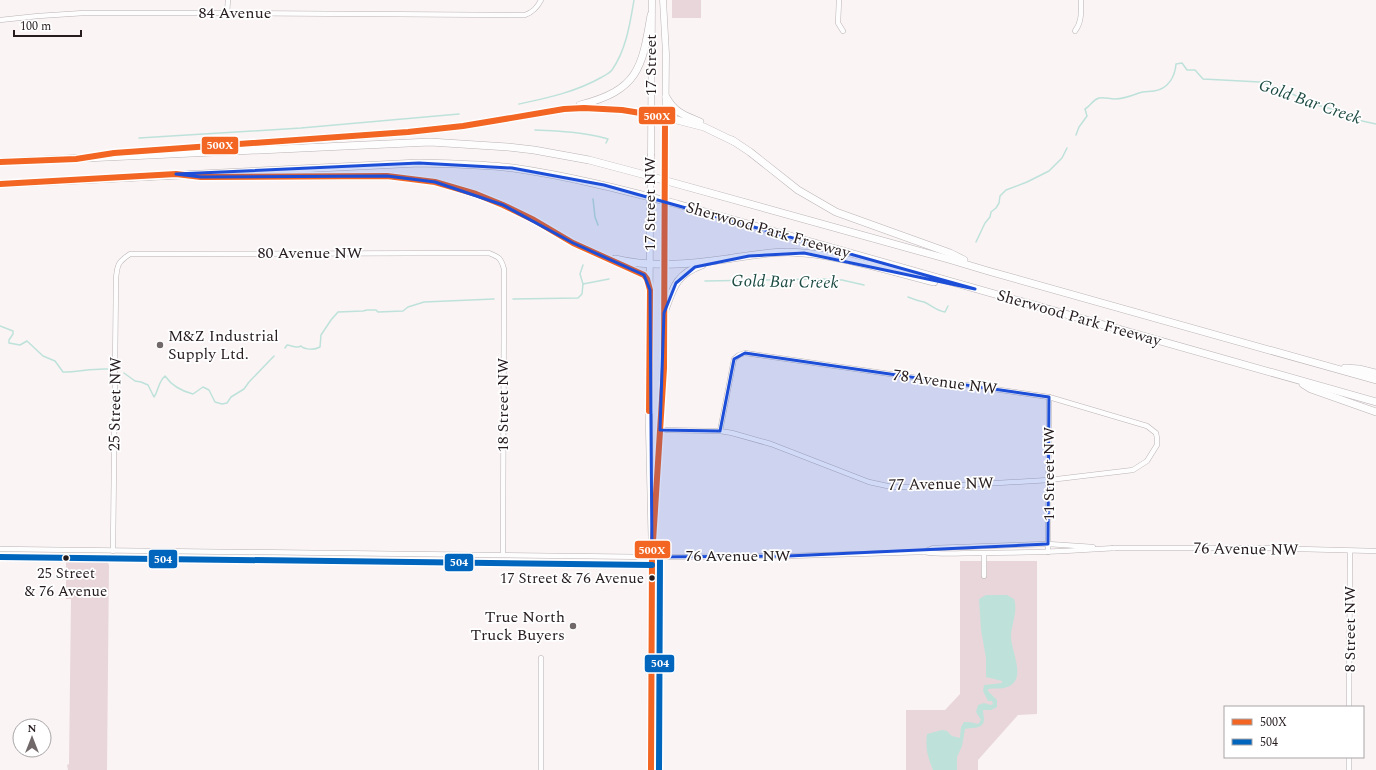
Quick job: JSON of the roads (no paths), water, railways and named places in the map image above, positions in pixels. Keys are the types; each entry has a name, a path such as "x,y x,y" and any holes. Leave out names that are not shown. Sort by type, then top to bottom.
{"highway":[{"path":"76,159 114,153 408,132 463,126 564,109 602,99 620,89 628,82 635,73 642,59 651,15"},
{"path":"666,97 673,108 679,113 721,132 798,190 836,212 950,253 988,271"},
{"path":"564,109 610,109 651,114 704,127 735,142"},
{"name":"Sherwood Park Freeway","path":"0,162 422,143 508,147 560,154 616,167 1376,380"},
{"name":"Sherwood Park Freeway","path":"0,184 419,163 483,165 512,168 604,185 1376,402"},
{"path":"176,174 201,177 387,176 435,182 476,194 503,205 534,220 573,243 644,275 647,279 650,290"},
{"path":"602,255 630,262 665,265 771,253 804,253 846,260 947,285 976,289"},
{"path":"664,313 672,290 681,277 695,267 726,259"},
{"path":"1331,367 1359,369 1376,373"},
{"path":"1298,380 1311,389 1376,412"}],"main road":[{"path":"651,15 652,0"},
{"name":"17 Street NW","path":"652,557 664,368 666,54 663,0"},
{"name":"17 Street","path":"651,15 651,114"},
{"name":"17 Street NW","path":"651,114 649,431 652,557 651,770"}],"street":[{"path":"228,0 228,13"},
{"name":"84 Avenue","path":"0,20 44,15 84,13 524,15 532,12 541,0"},
{"path":"839,0 838,23 843,31"},
{"path":"1075,32 1081,19 1081,0"},
{"name":"80 Avenue NW","path":"122,259 130,254 489,253 498,257"},
{"name":"18 Street NW","path":"498,257 504,269 503,555"},
{"name":"25 Street NW","path":"113,551 116,279 117,266 122,259"},
{"name":"78 Avenue NW","path":"720,431 733,363 737,356 745,353 1049,396 1150,428 1156,434 1157,445 1146,461 1133,470"},
{"name":"11 Street NW","path":"1048,552 1049,396"},
{"name":"77 Avenue NW","path":"660,430 720,431 771,444 870,482 892,487 931,487 1049,480 1133,470"},
{"name":"76 Avenue NW","path":"924,552 933,548 1048,544 1116,548 1263,548 1376,551"},
{"name":"76 Avenue NW","path":"0,549 652,557 788,556 924,552 1048,552 1116,548"},
{"name":"8 Street NW","path":"1350,551 1350,706"},
{"path":"984,553 984,576"},
{"path":"541,658 541,770"},
{"path":"1349,758 1349,770"}],"waterway":[{"path":"519,104 572,91 610,72 621,54 629,27 634,0"},
{"name":"Gold Bar Creek","path":"1076,135 1079,127 1087,116 1085,109 1095,100 1099,98 1115,99 1141,92 1159,90 1170,82 1176,64 1182,63 1187,70 1195,70 1203,79 1260,82 1282,89 1313,104 1343,112 1353,119 1376,124"},
{"path":"139,138 301,128 459,114"},
{"path":"535,130 581,133 608,139 606,143"},
{"name":"Gold Bar Creek","path":"976,242 985,223 990,217 991,212 999,203 1000,196 1006,190 1049,171 1062,158 1067,148"},
{"path":"593,199 595,217 598,225"},
{"path":"583,265 580,274 583,284"},
{"name":"Gold Bar Creek","path":"513,299 578,298 582,294 583,284 609,279"},
{"name":"Gold Bar Creek","path":"705,281 824,279 842,280 864,285"},
{"name":"Gold Bar Creek","path":"908,297 924,302 945,312 948,306"},
{"name":"Gold Bar Creek","path":"285,348 287,345 295,347 301,346 310,349 320,347 321,335 338,312 367,310 376,310 378,312 403,311 408,307 424,302 494,299"},
{"name":"Gold Bar Creek","path":"0,326 13,331 9,343 20,345 27,341 43,356 55,361 63,372 108,369"},
{"name":"Gold Bar Creek","path":"124,373 135,381 148,385 154,397 161,381 165,376 181,390 189,393 193,394 203,387 209,390 215,402 222,404 227,403 231,397 244,389 274,356"}],"place":[{"name":"M&Z Industrial Supply Ltd.","path":"160,345"},
{"name":"25 Street & 76 Avenue","path":"66,558"},
{"name":"17 Street & 76 Avenue","path":"652,578"},
{"name":"True North Truck Buyers","path":"573,626"}]}
